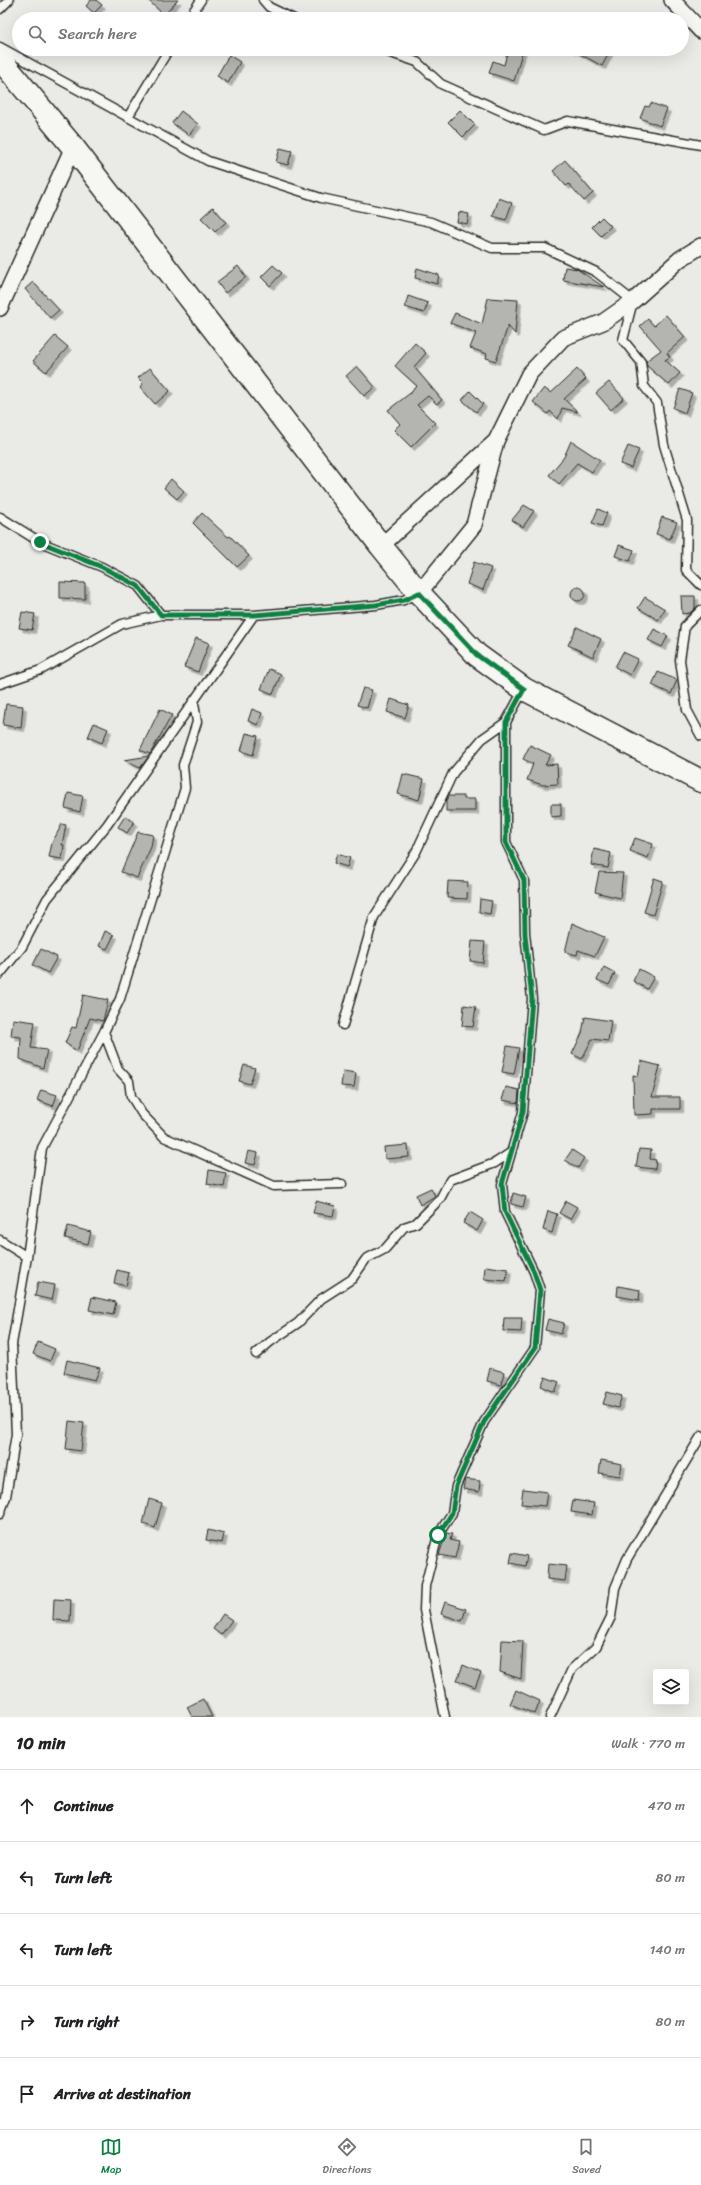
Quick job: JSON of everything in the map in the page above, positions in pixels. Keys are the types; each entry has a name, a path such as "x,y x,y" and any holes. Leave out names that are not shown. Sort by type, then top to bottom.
{"main road":[{"path":"0,58 72,147 381,546 419,593 477,655 524,689 701,781"}],"street":[{"path":"672,0 683,12"},
{"path":"689,18 701,31"},
{"path":"0,308 72,147"},
{"path":"419,593 474,525 496,441 529,374 563,338 603,322 633,301 680,259 701,246"},
{"path":"381,546 496,441"}],"lane":[{"path":"0,9 9,0"},
{"path":"193,12 201,0"},
{"path":"263,0 269,7 279,12"},
{"path":"0,47 12,54"},
{"path":"16,56 208,160 321,198 431,222 492,248 545,248 596,272 633,301 623,340 641,362 644,386 657,403 664,445 687,520 686,570 701,585"},
{"path":"128,117 165,56"},
{"path":"399,56 417,62 441,84 544,130 568,121 701,145"},
{"path":"0,517 40,542 102,567 138,586 161,615"},
{"path":"0,684 41,670 122,624 161,615 254,615 376,605 404,600 419,593"},
{"path":"701,610 685,626 680,660 687,710 701,736"},
{"path":"0,974 22,947 47,899 107,825 194,703 254,615"},
{"path":"343,1025 374,917 416,852 453,773 482,738 506,722 524,689"},
{"path":"0,1514 6,1497 16,1434 12,1344 27,1257 42,1148 120,999 185,788 183,765 197,722 194,703"},
{"path":"445,1717 424,1610 425,1586 438,1535 452,1513 456,1486 484,1422 535,1348 540,1290 534,1272 505,1212 502,1184 523,1112 532,999 525,934 524,880 506,842 506,722"},
{"path":"104,1032 118,1069 129,1081 131,1096 142,1114 164,1137 274,1186 342,1184"},
{"path":"256,1354 270,1342 298,1323 321,1299 352,1280 366,1259 385,1249 404,1227 416,1223 440,1198 450,1180 495,1163 510,1153"},
{"path":"0,1240 27,1257"},
{"path":"550,1717 572,1669 596,1647 611,1617 615,1588 628,1559 701,1436"}],"building":[{"path":"91,0 96,0 102,5 95,12 86,6"},
{"path":"148,0 178,0 167,12 161,12"},
{"path":"228,56 240,62 228,83 217,76"},
{"path":"506,56 521,56 514,81 489,73 493,61 504,65"},
{"path":"584,56 607,56 602,66"},
{"path":"651,103 667,109 660,126 640,118 645,106 649,107"},
{"path":"460,110 475,125 463,137 448,122"},
{"path":"181,111 198,124 189,135 172,123"},
{"path":"280,148 292,151 288,165 276,162"},
{"path":"565,160 593,193 584,201 569,184 566,186 553,171"},
{"path":"499,198 512,203 506,220 493,216"},
{"path":"213,207 226,222 215,232 201,218"},
{"path":"459,212 469,214 467,224 457,222"},
{"path":"602,217 611,226 601,236 592,227"},
{"path":"273,265 282,273 270,286 261,277"},
{"path":"238,266 246,277 225,293 217,282"},
{"path":"565,267 577,269 604,287 563,280"},
{"path":"417,268 439,275 437,284 415,278"},
{"path":"33,282 59,310 50,318 25,289"},
{"path":"408,296 428,303 424,313 405,307"},
{"path":"488,298 518,300 515,334 508,326 496,361 486,358 487,354 470,348 476,333 450,323 455,313 482,324"},
{"path":"666,315 685,337 667,353 670,357 665,360 680,373 669,385 647,366 646,361 661,350 640,326 648,319 654,326"},
{"path":"55,336 68,347 46,372 33,361"},
{"path":"415,343 426,353 414,367 442,400 437,404 428,396 417,405 435,423 411,447 394,430 400,424 388,410 413,391 412,390 417,386 395,366"},
{"path":"357,366 375,387 364,396 346,376"},
{"path":"150,368 170,391 155,404 140,387 143,383 138,378"},
{"path":"577,369 586,379 564,399 578,412 562,408 558,419 550,411 548,414 533,402 544,388 551,393"},
{"path":"609,382 624,398 611,410 596,393"},
{"path":"680,389 692,393 685,413 673,408"},
{"path":"470,391 483,404 476,412 462,400"},
{"path":"571,441 600,460 592,472 577,463 559,484 549,475 564,457"},
{"path":"628,446 639,450 631,468 620,464"},
{"path":"171,479 184,491 177,499 164,488"},
{"path":"524,505 534,511 523,527 512,520"},
{"path":"598,509 607,513 602,526 592,523"},
{"path":"202,513 228,537 230,536 249,556 237,567 193,523"},
{"path":"662,517 677,522 670,539 656,534"},
{"path":"619,545 634,550 630,561 615,556"},
{"path":"474,562 491,568 483,590 467,584"},
{"path":"60,582 85,583 85,599 60,598"},
{"path":"575,587 581,587 585,591 585,597 581,601 575,601 571,597 571,591"},
{"path":"681,596 695,596 695,608 690,613 682,614"},
{"path":"645,597 665,609 658,620 638,608"},
{"path":"22,612 35,614 32,630 19,628"},
{"path":"577,627 601,639 593,657 568,645"},
{"path":"654,629 668,636 662,647 648,640"},
{"path":"196,638 209,643 198,672 184,667"},
{"path":"623,652 638,659 630,675 615,667"},
{"path":"269,669 281,674 273,694 261,689"},
{"path":"658,672 677,680 671,694 652,685"},
{"path":"363,688 372,690 367,708 357,705"},
{"path":"391,699 409,705 405,718 387,712"},
{"path":"6,704 23,706 21,728 3,725"},
{"path":"160,709 172,715 150,754 140,750"},
{"path":"252,709 262,713 258,725 248,721"},
{"path":"94,723 108,729 102,743 88,737"},
{"path":"246,733 258,736 253,755 241,751"},
{"path":"530,745 551,755 545,765 557,764 558,784 543,785 527,780 533,764 523,759"},
{"path":"149,756 140,768 124,760"},
{"path":"403,774 424,779 419,800 398,794"},
{"path":"68,793 83,796 80,812 65,808"},
{"path":"448,796 464,796 464,799 475,799 475,811 446,811 446,801"},
{"path":"551,804 561,804 561,816 551,817"},
{"path":"125,816 134,822 127,833 118,827"},
{"path":"62,824 66,825 62,845 64,845 62,859 49,857 52,843"},
{"path":"138,832 153,835 151,847 137,878 121,872"},
{"path":"635,838 653,844 648,858 630,851"},
{"path":"594,849 611,853 608,868 591,865"},
{"path":"337,854 350,858 347,867 334,863"},
{"path":"599,872 623,873 620,898 595,892"},
{"path":"654,878 663,881 653,915 644,912"},
{"path":"448,881 468,882 467,899 447,898"},
{"path":"480,899 492,901 490,914 479,912"},
{"path":"572,923 604,937 595,956 578,950 577,955 565,952"},
{"path":"105,931 114,935 107,949 99,946"},
{"path":"472,941 485,942 483,963 470,961"},
{"path":"41,949 57,957 48,973 33,965"},
{"path":"604,967 615,973 609,985 597,980"},
{"path":"639,969 654,977 647,989 633,981"},
{"path":"83,995 108,1000 103,1021 90,1018 77,1051 65,1043 72,1027 76,1028"},
{"path":"464,1005 476,1007 473,1027 462,1026"},
{"path":"585,1017 611,1021 608,1041 592,1039 582,1059 572,1054 582,1033"},
{"path":"13,1019 35,1022 31,1048 47,1050 43,1068 20,1059 21,1037 11,1036"},
{"path":"507,1046 519,1048 514,1074 502,1072"},
{"path":"641,1061 660,1066 652,1097 680,1097 680,1109 653,1109 653,1114 634,1115 633,1075 638,1076"},
{"path":"244,1065 255,1068 250,1084 239,1081"},
{"path":"343,1071 356,1073 354,1087 341,1086"},
{"path":"506,1087 519,1090 518,1103 502,1100"},
{"path":"41,1090 57,1095 53,1106 37,1100"},
{"path":"408,1145 409,1157 385,1159 384,1147"},
{"path":"639,1149 651,1150 650,1159 656,1160 655,1169 636,1167"},
{"path":"572,1150 584,1158 578,1168 565,1160"},
{"path":"248,1151 258,1153 255,1165 245,1163"},
{"path":"209,1170 226,1173 224,1187 207,1184"},
{"path":"431,1188 435,1196 420,1205 416,1195"},
{"path":"513,1193 526,1197 523,1207 511,1204"},
{"path":"316,1201 335,1206 333,1216 313,1213"},
{"path":"566,1201 577,1207 570,1219 559,1213"},
{"path":"548,1211 557,1214 552,1233 543,1230"},
{"path":"470,1212 483,1220 477,1231 463,1223"},
{"path":"68,1226 91,1232 88,1244 65,1238"},
{"path":"485,1266 508,1269 506,1281 484,1279"},
{"path":"117,1270 129,1273 126,1286 114,1283"},
{"path":"38,1282 55,1285 52,1300 35,1296"},
{"path":"618,1286 640,1290 639,1300 617,1296"},
{"path":"92,1297 116,1302 113,1315 89,1310"},
{"path":"504,1318 522,1318 521,1332 503,1331"},
{"path":"548,1319 564,1323 561,1334 545,1330"},
{"path":"38,1342 55,1349 50,1361 33,1354"},
{"path":"67,1360 100,1368 95,1380 64,1373"},
{"path":"490,1368 504,1372 501,1385 487,1381"},
{"path":"545,1377 559,1382 555,1392 541,1386"},
{"path":"607,1392 622,1396 618,1408 603,1404"},
{"path":"69,1421 84,1423 81,1451 66,1449"},
{"path":"601,1460 622,1464 620,1476 599,1473"},
{"path":"465,1479 480,1481 479,1492 463,1489"},
{"path":"523,1489 547,1492 545,1506 521,1504"},
{"path":"149,1499 162,1503 155,1528 143,1524"},
{"path":"573,1500 594,1503 592,1515 571,1512"},
{"path":"208,1530 224,1534 222,1543 206,1540"},
{"path":"446,1533 452,1534 450,1540 459,1542 455,1558 439,1555"},
{"path":"512,1553 527,1556 525,1566 510,1563"},
{"path":"548,1564 567,1566 565,1581 547,1579"},
{"path":"54,1599 71,1600 70,1621 53,1620"},
{"path":"445,1602 466,1609 462,1621 441,1614"},
{"path":"223,1614 232,1620 221,1635 213,1629"},
{"path":"502,1640 523,1641 521,1679 500,1672"},
{"path":"463,1665 481,1673 475,1687 457,1680"},
{"path":"516,1690 540,1701 535,1714 510,1704"},
{"path":"203,1699 212,1717 192,1717 187,1707"}],"route":[{"path":"40,542 102,567 138,586 161,615 254,615 376,605 404,600 419,593 477,655 524,689 506,722 506,842 524,880 525,934 532,999 523,1112 502,1184 505,1212 534,1272 540,1290 535,1348 484,1422 456,1486 452,1513 438,1535"}]}
